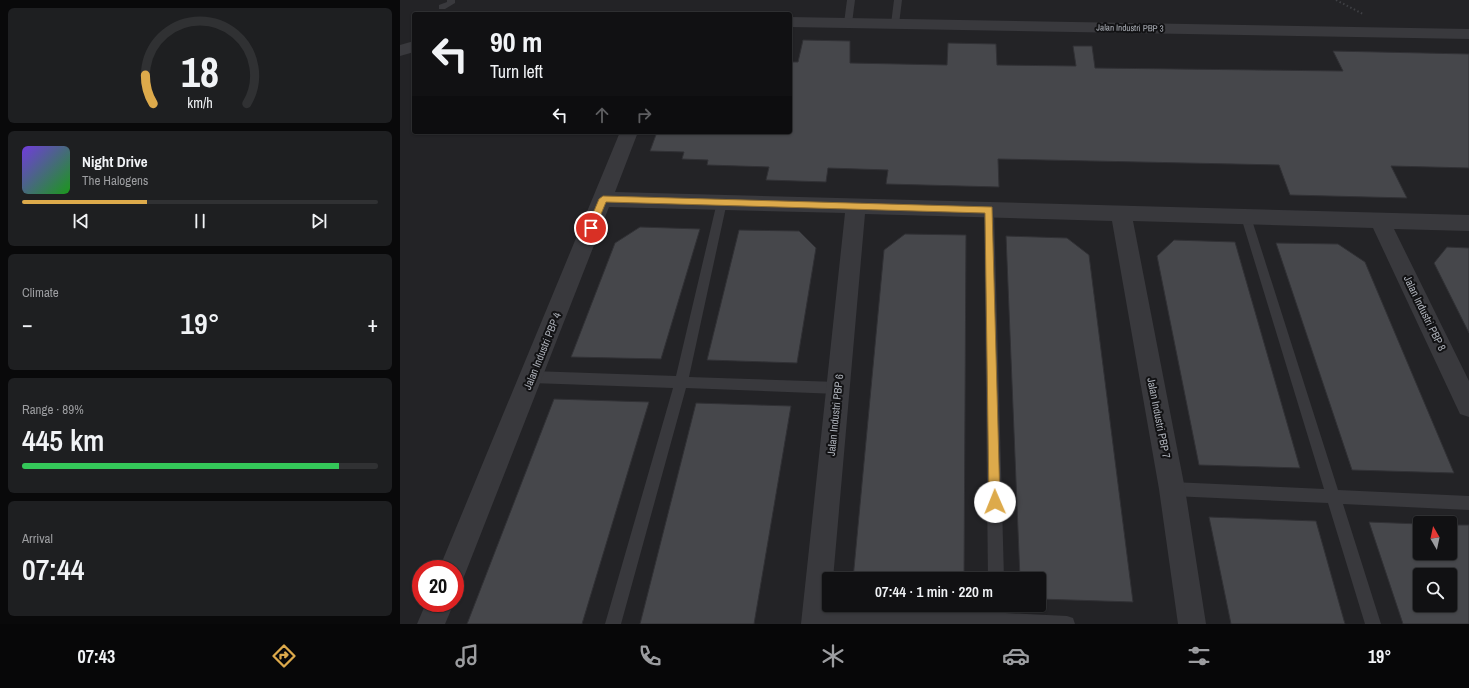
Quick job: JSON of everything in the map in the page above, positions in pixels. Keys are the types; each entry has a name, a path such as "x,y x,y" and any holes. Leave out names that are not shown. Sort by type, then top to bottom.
{"street":[{"name":"Jalan Industri PBP 3","path":"792,22 1469,34"},
{"path":"400,51 412,47"},
{"name":"Jalan Industri PBP 4","path":"457,560 532,377 628,134"},
{"path":"603,199 1469,223"},
{"name":"Jalan Industri PBP 6","path":"815,622 856,206"},
{"name":"Jalan Industri PBP 7","path":"1120,213 1172,489 1192,624"},
{"name":"Jalan Industri PBP 8","path":"1380,221 1469,406"},
{"path":"431,624 436,612"}],"lane":[{"path":"442,7 451,0"},
{"path":"848,23 851,0"},
{"path":"895,24 898,0"},
{"path":"613,624 681,382 722,202"},
{"path":"989,210 996,572"},
{"path":"1246,217 1373,624"},
{"path":"532,377 838,388"},
{"path":"1172,489 1469,503"},
{"path":"815,622 997,613 1067,624"}],"shaded area":[{"path":"400,0 1469,0 1469,624 400,624"}],"building":[{"path":"803,40 850,41 850,63 947,65 948,43 996,44 997,65 1076,66 1073,46 1092,46 1095,68 1343,71 1333,51 1469,54 1469,168 1391,166 1407,198 1290,195 1279,165 998,159 999,187 886,184 888,170 828,168 826,182 766,180 769,167 707,165 708,160 682,159 684,152 650,151 656,134 792,134 792,62 798,62"},
{"path":"640,227 700,229 661,359 571,357 615,243"},
{"path":"739,230 799,231 816,248 797,363 707,360"},
{"path":"905,234 966,235 964,572 854,572 884,250"},
{"path":"1006,236 1067,238 1089,255 1133,602 1046,599 1046,572 1020,572"},
{"path":"1174,240 1235,242 1300,468 1199,465 1157,256"},
{"path":"1276,243 1338,244 1365,262 1454,473 1352,470"},
{"path":"1447,247 1469,248 1469,333 1434,263"},
{"path":"554,399 649,402 582,624 467,624"},
{"path":"696,403 791,406 754,624 640,624"},
{"path":"1209,517 1316,521 1345,624 1231,624"},
{"path":"1369,522 1413,524 1413,560 1457,560 1457,525 1469,525 1469,624 1403,624"}],"route":[{"path":"591,228 603,199 989,210 995,502"}]}
